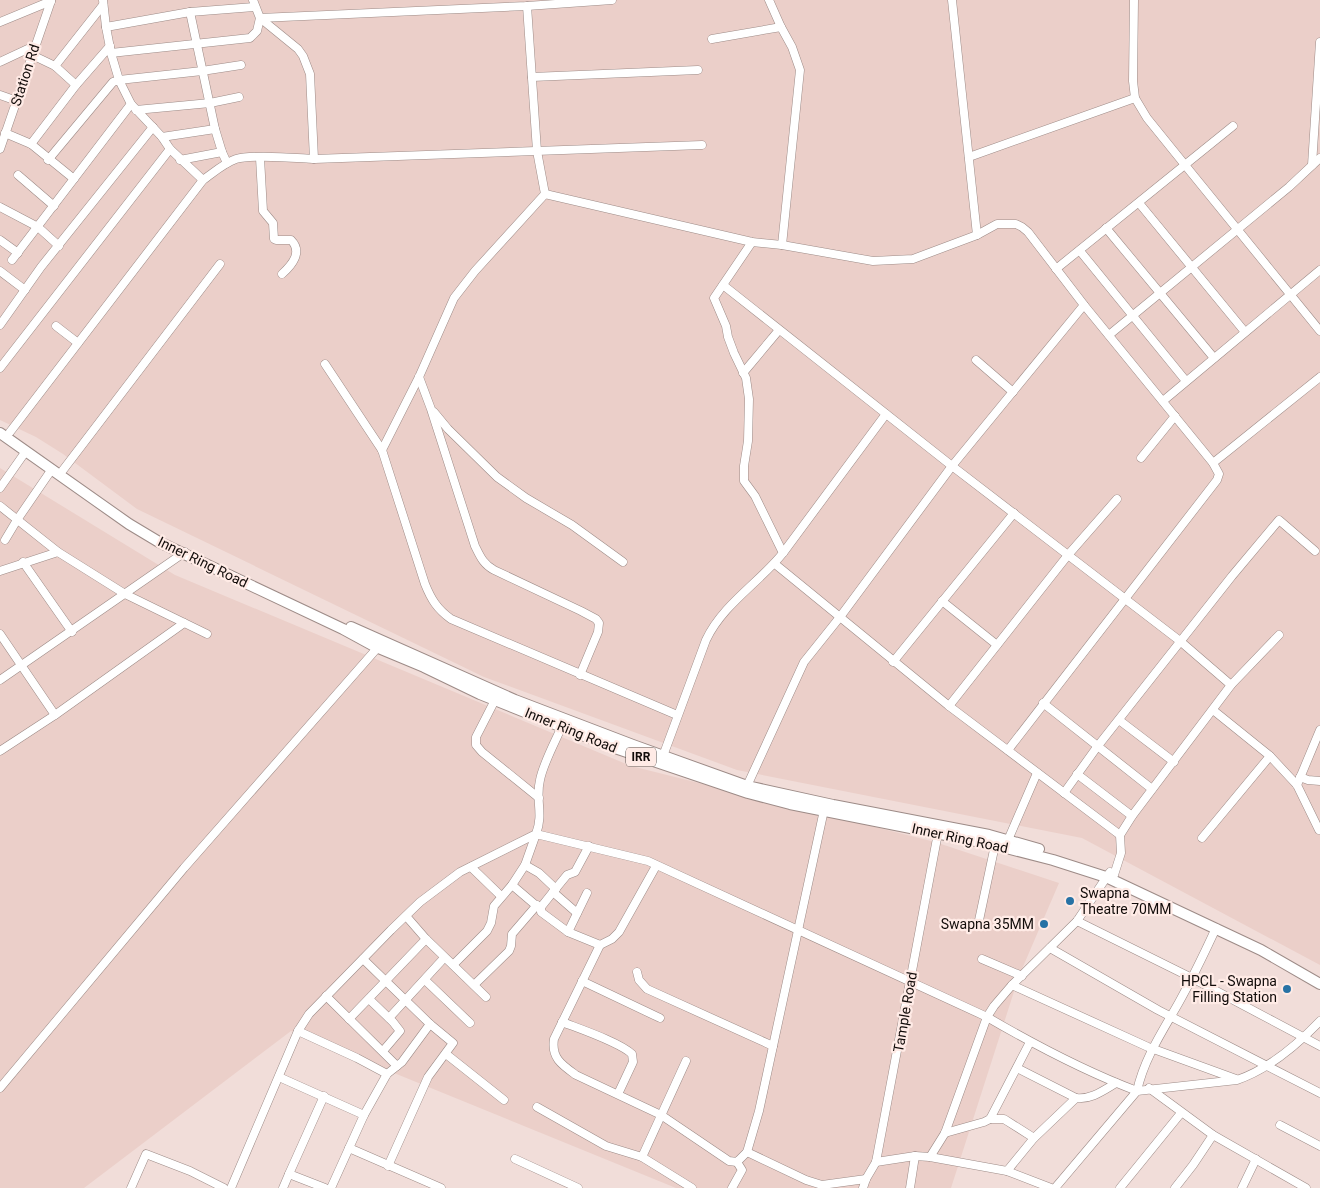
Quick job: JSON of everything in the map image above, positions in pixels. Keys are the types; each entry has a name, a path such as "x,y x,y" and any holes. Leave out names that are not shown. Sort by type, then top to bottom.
{"main road":[{"name":"Inner Ring Road","path":"2,432 63,470 128,517 185,552"},
{"name":"Inner Ring Road","path":"2,432 128,524 160,542 185,552 343,629 381,645 515,700 747,790 1008,840 1074,859 1174,901 1283,954 1320,976"},
{"name":"Inner Ring Road","path":"381,645 495,700 612,747 790,804 995,845 1110,874 1283,962 1320,984"}],"street":[{"path":"260,18 527,6 612,0"},
{"path":"769,0 781,28 792,47 800,70 782,245"},
{"path":"952,0 977,235"},
{"path":"1134,0 1133,76 1135,98 1147,118 1320,331"},
{"path":"0,22 52,1"},
{"name":"Station Rd","path":"0,149 34,46 52,1"},
{"path":"103,2 110,50 119,80 133,107 162,137 180,160 203,180"},
{"path":"55,66 103,2"},
{"path":"106,28 190,12 254,3 260,18 298,49 310,74 314,159"},
{"path":"527,6 537,151 545,194"},
{"path":"190,12 215,129 227,163"},
{"path":"31,144 76,85 110,50 250,38 257,31 260,18"},
{"path":"712,38 781,28"},
{"path":"1312,165 1320,42"},
{"path":"0,62 34,46"},
{"path":"32,55 55,66 76,85"},
{"path":"48,160 113,82 202,72 242,65"},
{"path":"532,77 698,70"},
{"path":"0,95 17,101"},
{"path":"12,260 74,179 133,107 210,103 239,98"},
{"path":"969,157 1135,98"},
{"path":"1056,269 1233,126"},
{"path":"0,325 58,246 153,127"},
{"path":"162,137 215,129"},
{"path":"6,133 31,144 48,160 74,179"},
{"path":"2,432 78,343 203,180 227,163 237,159 260,158 314,159 702,145"},
{"path":"0,368 170,149"},
{"path":"180,160 222,152"},
{"path":"260,158 263,211 273,222 274,239 291,240 295,245 296,255 294,261 282,274"},
{"path":"1110,335 1289,187 1320,158"},
{"path":"18,175 54,206"},
{"path":"545,194 752,242 782,245 873,261 913,259 977,235 997,224 1011,223 1022,226 1218,470 1217,480 1008,750"},
{"path":"382,450 419,377 454,298 545,194"},
{"path":"1139,203 1245,332"},
{"path":"0,206 38,228 58,246"},
{"path":"1106,228 1214,358"},
{"path":"0,240 18,253"},
{"path":"752,242 716,294 715,302 746,378 749,399 748,441 744,480 755,496 783,553"},
{"path":"1080,251 1186,381"},
{"path":"63,470 220,264"},
{"path":"1163,401 1320,270"},
{"path":"0,271 25,290"},
{"path":"723,285 952,466 1180,641 1231,685"},
{"path":"747,790 804,662 840,617 952,466 1084,305"},
{"path":"0,310 7,316"},
{"path":"56,326 78,343"},
{"path":"743,373 779,330"},
{"path":"976,360 1013,392"},
{"path":"325,364 382,450 425,584 432,601 439,611 450,619 677,715"},
{"path":"419,377 481,560 494,570 591,616 599,623 598,632 580,675"},
{"path":"1213,463 1320,377"},
{"path":"431,409 448,429 497,477 526,498 572,525 623,562"},
{"path":"663,756 712,627 720,615 775,564 886,414"},
{"path":"1141,458 1175,416"},
{"path":"0,488 26,450"},
{"path":"6,540 17,520 52,469"},
{"path":"949,706 1068,555 1117,499"},
{"path":"0,506 58,552 125,594 207,634"},
{"path":"893,662 1014,513"},
{"path":"1064,793 1097,747 1180,641 1279,520 1315,551"},
{"path":"0,571 58,552"},
{"path":"0,680 185,552"},
{"path":"23,562 72,632"},
{"path":"775,564 949,706 1120,835"},
{"path":"942,601 997,644"},
{"path":"0,751 184,622"},
{"path":"0,634 55,714"},
{"path":"930,1157 946,1133 987,1017 994,1006 1012,985 1077,921 1110,874 1122,852 1120,835 1132,816 1214,710 1231,685 1279,635"},
{"path":"0,1088 184,868 381,645"},
{"path":"495,700 476,737 476,745 539,798"},
{"path":"1043,703 1152,789"},
{"path":"1214,710 1298,781 1319,830"},
{"path":"1118,720 1174,762"},
{"path":"453,965 487,930 494,906 512,885 525,864 541,817 540,780 562,726"},
{"path":"1298,781 1320,730"},
{"path":"1202,838 1270,756"},
{"path":"1008,840 1037,774"},
{"path":"1077,774 1132,816"},
{"path":"1298,781 1320,781"},
{"path":"737,1162 747,1152 759,1111 824,810"},
{"name":"Tample Road","path":"863,1188 876,1162 938,833"},
{"path":"231,1188 298,1031 309,1014 406,916 460,872 536,834 648,861 987,1017 1030,1042 1136,1091 1149,1088 1237,1080 1252,1075 1304,1037 1320,1021"},
{"path":"978,925 995,845"},
{"path":"474,985 508,951 511,946 512,934 567,875 575,872 589,846"},
{"path":"525,864 539,873 577,913"},
{"path":"656,866 619,932 612,939 600,944 554,1039 555,1058 576,1075 661,1115 729,1161 737,1162"},
{"path":"470,867 502,896"},
{"path":"512,885 538,907 544,915 568,932 600,944"},
{"path":"568,932 587,893"},
{"path":"406,916 444,958 486,997"},
{"path":"1077,921 1192,978 1320,1046"},
{"path":"1055,1188 1136,1091 1142,1070 1192,978 1216,928"},
{"path":"348,1019 426,939"},
{"path":"1050,948 1171,1016 1320,1093"},
{"path":"389,1018 444,958"},
{"path":"363,959 387,980 430,1024 453,1043 428,1077 388,1166"},
{"path":"982,959 1022,976"},
{"path":"637,972 639,980 647,989 773,1046"},
{"path":"425,980 470,1023"},
{"path":"582,981 660,1018"},
{"path":"1012,985 1153,1048 1237,1080"},
{"path":"326,996 397,1066"},
{"path":"368,999 389,1018 400,1033 383,1051"},
{"path":"562,1022 600,1037 624,1048 632,1054 633,1062 618,1094"},
{"path":"331,1188 364,1115 387,1074 402,1062 430,1024"},
{"path":"298,1031 387,1074"},
{"path":"990,1119 1030,1042"},
{"path":"446,1054 504,1100"},
{"path":"642,1157 686,1060"},
{"path":"1017,1068 1076,1098 1093,1095 1116,1083"},
{"path":"279,1077 364,1115"},
{"path":"1149,1088 1213,1135 1256,1159 1292,1185 1306,1188"},
{"path":"283,1188 324,1096"},
{"path":"1007,1171 1034,1138 1076,1098"},
{"path":"537,1107 606,1146 642,1157 692,1188"},
{"path":"1120,1188 1181,1113"},
{"path":"946,1133 990,1119 1004,1119 1034,1138"},
{"path":"1280,1125 1320,1146"},
{"path":"1176,1188 1213,1135"},
{"path":"349,1148 441,1188"},
{"path":"747,1152 806,1180 822,1185 866,1179"},
{"path":"131,1188 146,1154 190,1171 224,1188"},
{"path":"876,1162 915,1156 930,1157 1007,1171 1051,1188"},
{"path":"910,1188 915,1156"},
{"path":"515,1159 578,1188"},
{"path":"1242,1188 1256,1159"},
{"path":"732,1188 742,1170 737,1162"},
{"path":"289,1174 325,1188"}],"shaded area":[{"path":"0,0 1320,0 1320,965 1082,838 737,770 484,677 137,509 63,454 36,437 0,420"},
{"path":"0,468 175,575 631,766 935,842 1059,883 1019,976 951,1188 676,1188 291,1031 84,1188 0,1188"}],"place":[{"name":"Swapna Theatre 70MM","path":"1070,901"},
{"name":"Swapna 35MM","path":"1044,924"},
{"name":"HPCL - Swapna Filling Station","path":"1287,989"}]}
